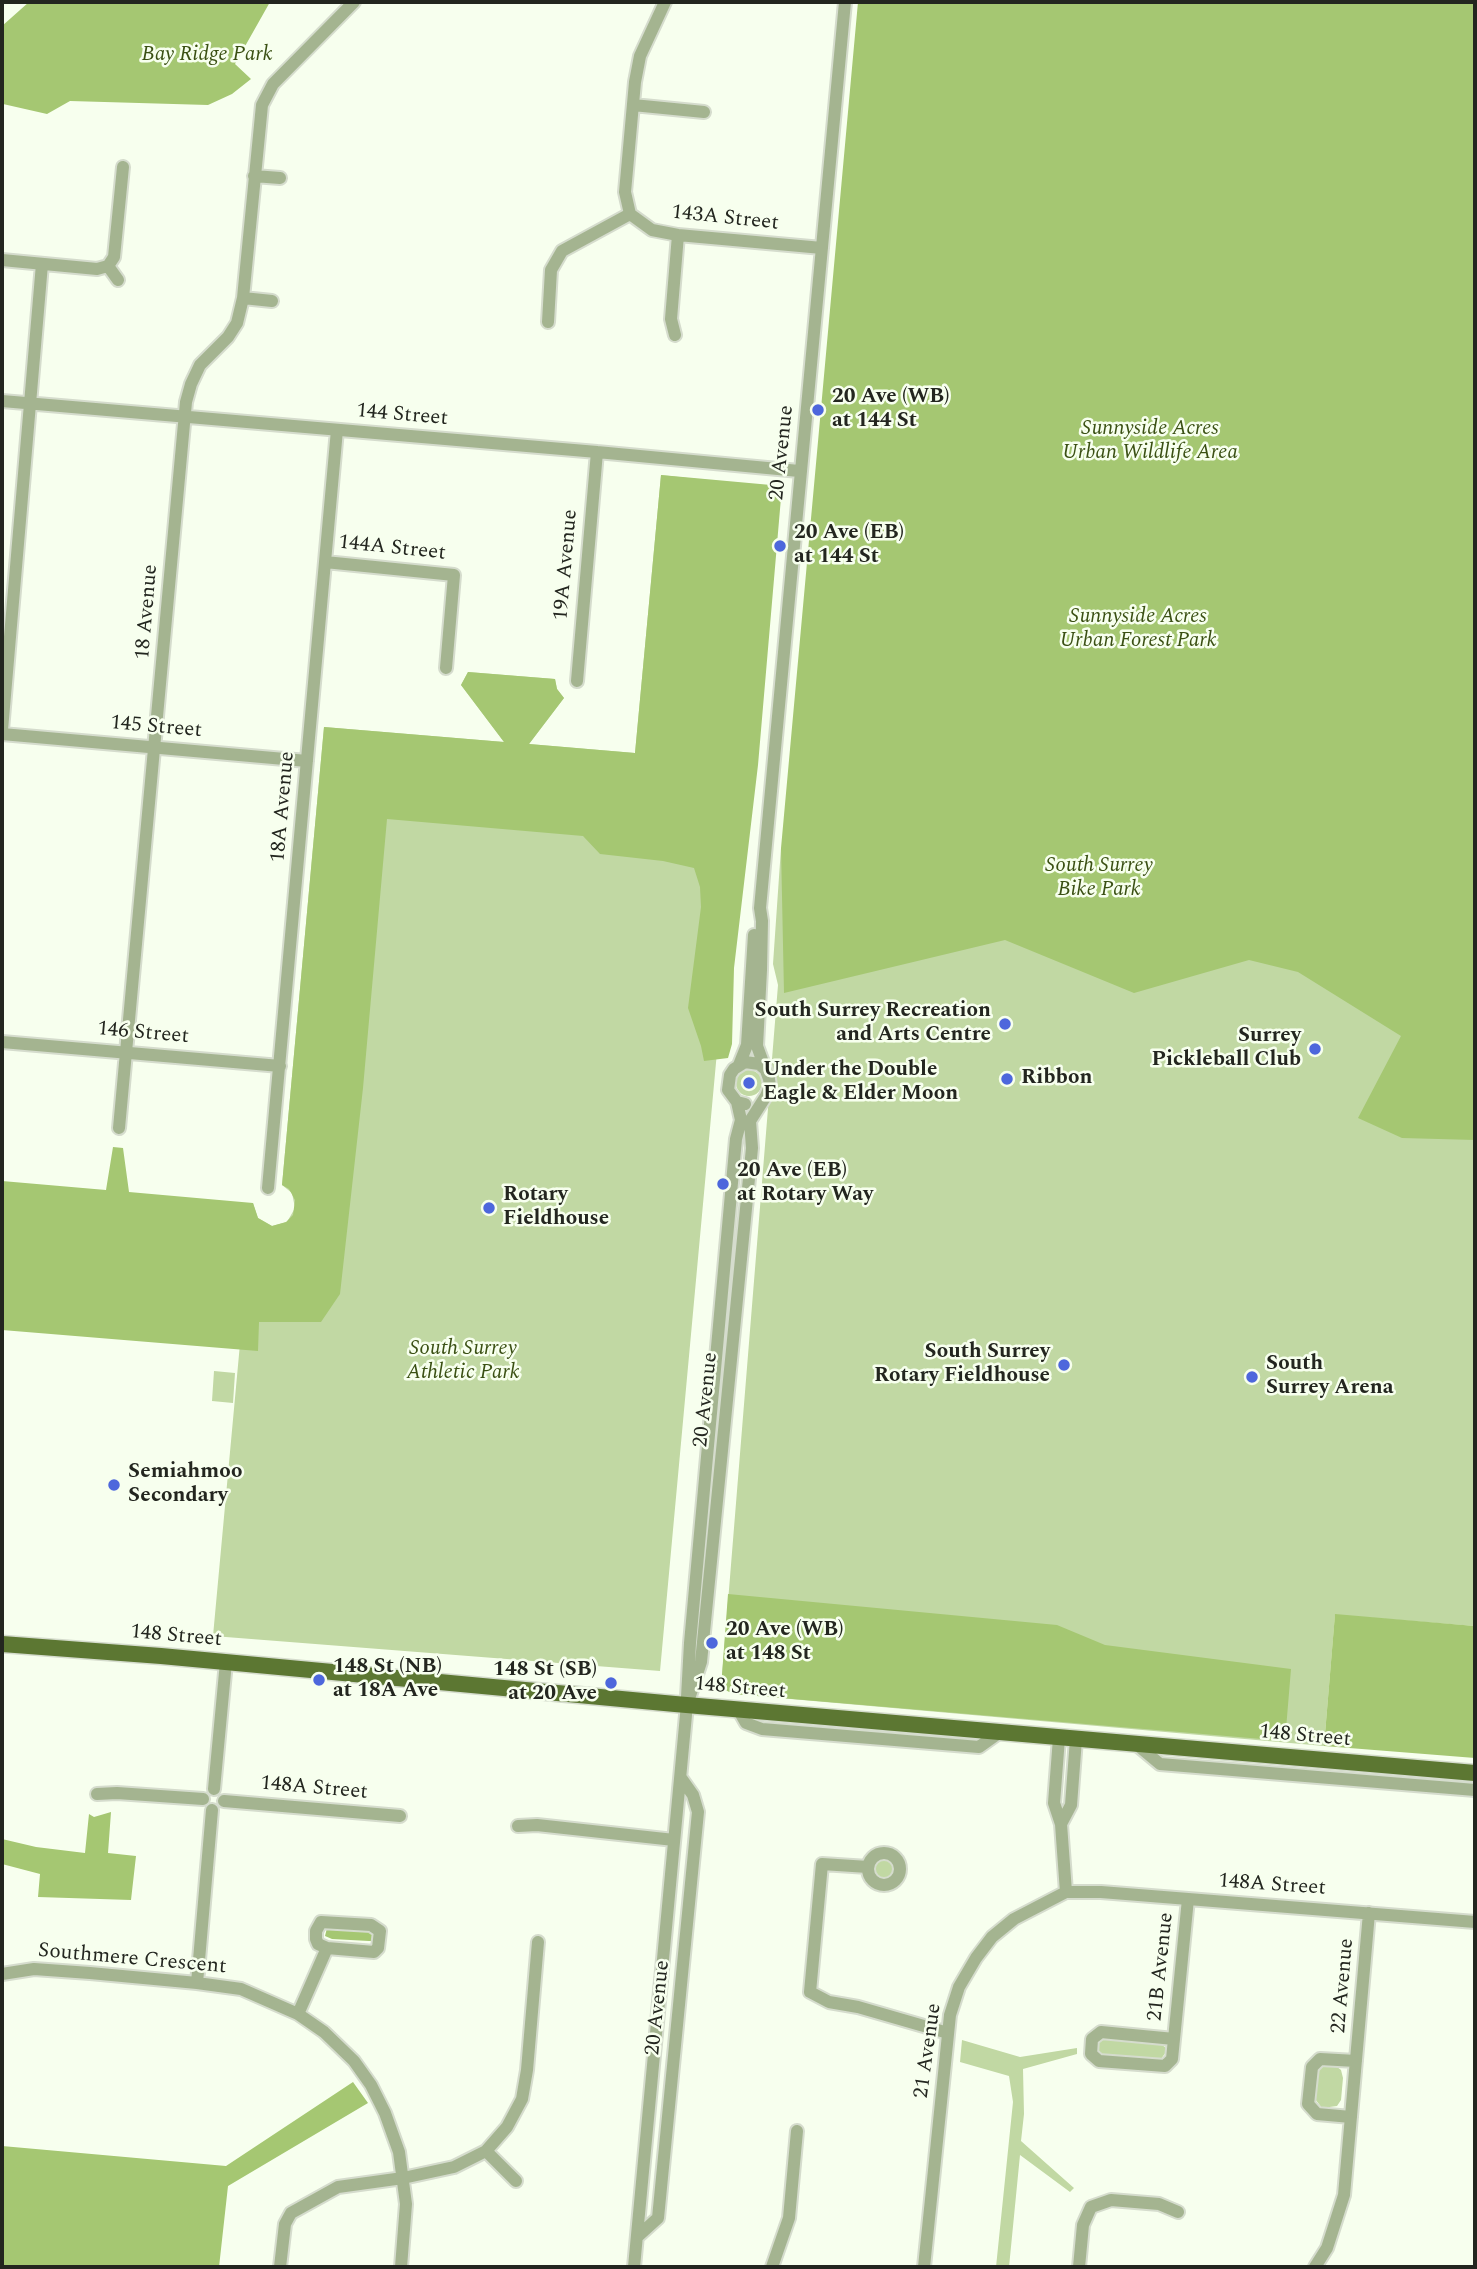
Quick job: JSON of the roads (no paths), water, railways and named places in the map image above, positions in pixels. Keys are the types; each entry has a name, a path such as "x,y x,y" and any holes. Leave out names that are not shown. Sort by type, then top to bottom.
{"main road":[{"name":"148 Street","path":"2,1644 1475,1773"}],"street":[{"name":"18 Avenue","path":"119,1128 185,417 191,384 200,365 228,337 237,323 243,298 262,105 273,84 354,2"},
{"path":"548,322 551,270 562,251 630,214 625,192 640,56 665,2"},
{"name":"20 Avenue","path":"766,1070 757,1046 760,908 845,2"},
{"path":"633,105 704,112"},
{"path":"102,267 114,257 123,167"},
{"path":"254,176 280,178"},
{"name":"143A Street","path":"630,214 652,230 822,248"},
{"path":"675,335 671,319 678,234"},
{"path":"2,260 102,267 118,281"},
{"path":"2,732 41,264"},
{"path":"243,298 272,301"},
{"name":"144 Street","path":"2,401 799,471"},
{"name":"18A Avenue","path":"268,1188 337,430"},
{"name":"19A Avenue","path":"577,681 597,452"},
{"name":"144A Street","path":"325,562 454,575 446,668"},
{"name":"145 Street","path":"2,732 307,761"},
{"name":"20 Avenue","path":"739,1065 747,1045 755,921 760,908"},
{"name":"146 Street","path":"2,1042 280,1066"},
{"path":"752,1062 766,1070 770,1086 762,1101 755,1105 737,1102 728,1090 727,1082 739,1065 752,1062"},
{"name":"20 Avenue","path":"687,1705 701,1662 752,1148 750,1121 762,1101"},
{"name":"20 Avenue","path":"634,2267 681,1778 692,1615 736,1139 740,1120 737,1102"},
{"path":"214,1789 226,1662"},
{"path":"1066,1892 1061,1824 1071,1805 1067,1739"},
{"path":"1136,1744 1160,1764 1475,1790"},
{"name":"20 Avenue","path":"637,2237 658,2218 698,1812 693,1795 681,1778"},
{"path":"214,1789 222,1793 224,1801 221,1807 212,1810 205,1805 204,1799 206,1792 214,1789"},
{"path":"97,1794 204,1799"},
{"name":"148A Street","path":"224,1801 400,1816"},
{"path":"197,1983 212,1810"},
{"path":"518,1826 537,1825 674,1840"},
{"path":"868,1867 822,1864 810,1992 829,2002 858,2007 948,2033"},
{"name":"148A Street","path":"1066,1892 1101,1892 1475,1922"},
{"name":"21 Avenue","path":"924,2267 948,2033 960,1987 976,1958 992,1937 1014,1919 1066,1892"},
{"name":"21B Avenue","path":"1174,2039 1101,2032 1092,2039 1091,2054 1099,2061 1165,2066 1172,2059 1174,2039 1188,1899"},
{"name":"22 Avenue","path":"1315,2267 1326,2248 1345,2195 1369,1913"},
{"path":"321,1922 371,1925 380,1931 378,1948 374,1952 327,1948 318,1944 316,1939 316,1931 321,1922"},
{"path":"280,2267 285,2224 291,2213 338,2187 403,2178 454,2167 486,2151 507,2127 522,2099 530,2043 538,1942"},
{"path":"298,2014 327,1948"},
{"name":"Southmere Crescent","path":"2,1974 34,1969 241,1989 298,2014 324,2032 354,2061 371,2085 385,2113 399,2152 406,2204 401,2267"},
{"name":"22 Avenue","path":"1351,2117 1317,2114 1308,2104 1311,2067 1320,2059 1356,2061"},
{"path":"772,2267 789,2218 797,2131"},
{"path":"486,2151 516,2181"},
{"path":"1079,2267 1083,2225 1091,2207 1111,2200 1159,2204 1178,2212"}],"place":[{"name":"20 Ave (WB) at 144 St","path":"818,410"},
{"name":"20 Ave (EB) at 144 St","path":"780,546"},
{"name":"South Surrey Recreation and Arts Centre","path":"1005,1024"},
{"name":"Surrey Pickleball Club","path":"1315,1049"},
{"name":"Ribbon","path":"1007,1079"},
{"name":"Under the Double Eagle & Elder Moon","path":"749,1083"},
{"name":"20 Ave (EB) at Rotary Way","path":"723,1184"},
{"name":"Rotary Fieldhouse","path":"489,1208"},
{"name":"South Surrey Rotary Fieldhouse","path":"1064,1365"},
{"name":"South Surrey Arena","path":"1252,1377"},
{"name":"Semiahmoo Secondary","path":"114,1485"},
{"name":"20 Ave (WB) at 148 St","path":"712,1643"},
{"name":"148 St (NB) at 18A Ave","path":"319,1680"},
{"name":"148 St (SB) at 20 Ave","path":"611,1683"}],"park label":[{"name":"Bay Ridge Park","path":"207,56"},
{"name":"Sunnyside Acres Urban Wildlife Area","path":"1150,442"},
{"name":"Sunnyside Acres Urban Forest Park","path":"1138,630"},
{"name":"South Surrey Bike Park","path":"1099,879"},
{"name":"South Surrey Athletic Park","path":"463,1362"}]}
